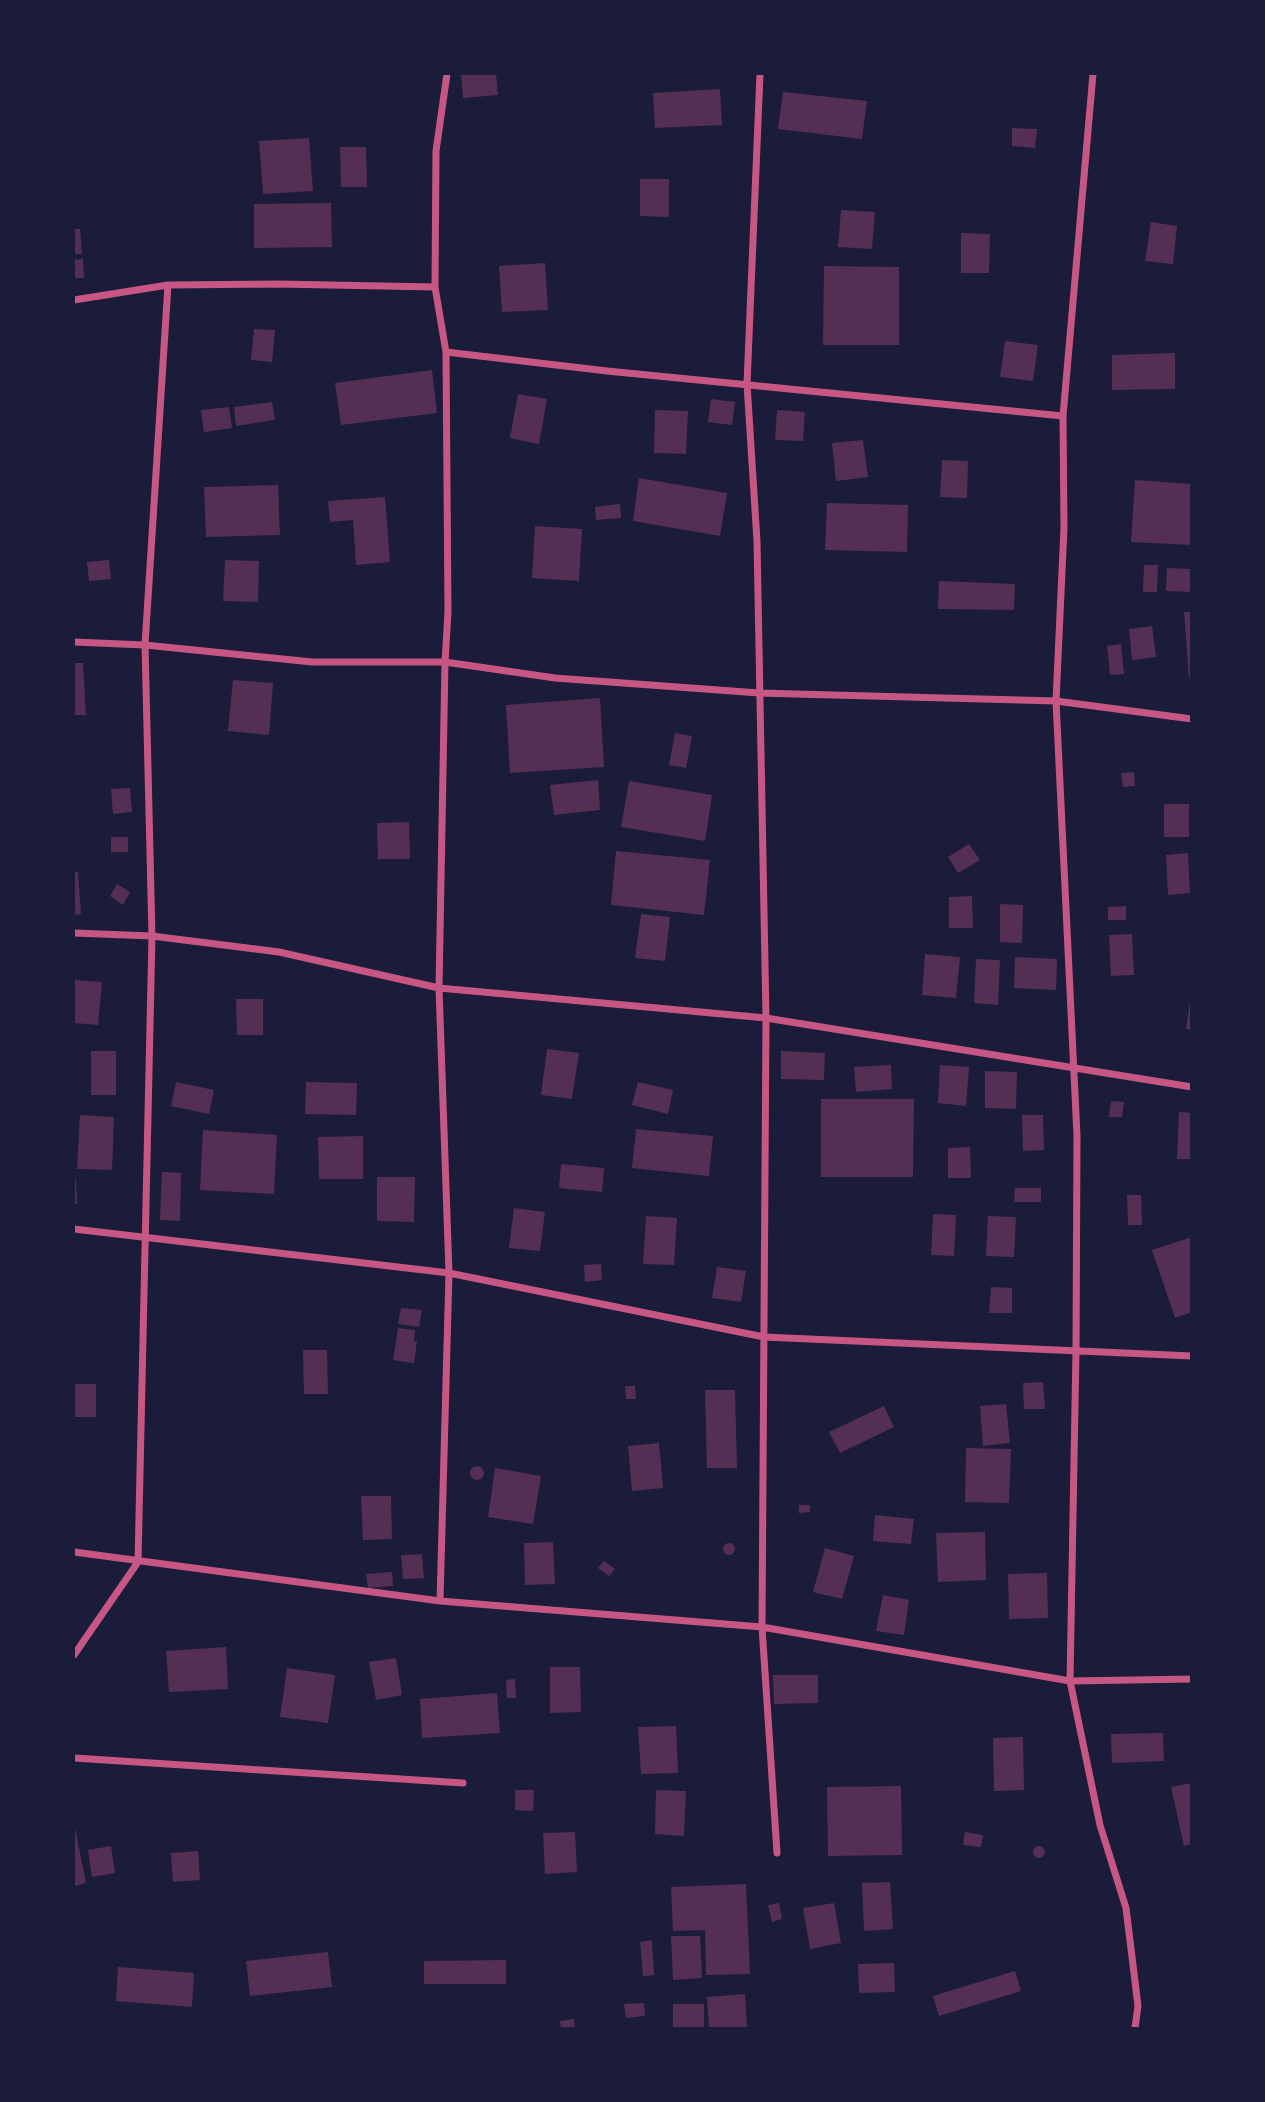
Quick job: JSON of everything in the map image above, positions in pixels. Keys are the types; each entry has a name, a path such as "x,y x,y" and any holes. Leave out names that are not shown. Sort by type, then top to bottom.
{"street":[{"path":"440,1601 449,1273 439,988 448,612 446,352 435,287 436,151 447,74"},
{"path":"760,74 747,384 757,541 765,1018 762,1628 777,1853"},
{"path":"1093,74 1063,416 1064,528 1056,701 1077,1136 1070,1681 1100,1825 1126,1908 1138,2006 1135,2028"},
{"path":"74,300 168,285 435,287"},
{"path":"74,1655 138,1562 152,936 145,645 168,285"},
{"path":"446,352 1063,416"},
{"path":"74,642 145,645 312,662 445,662 555,678 759,693 1056,701 1192,719"},
{"path":"74,933 152,936 279,952 439,988 765,1018 1192,1087"},
{"path":"74,1230 449,1273 764,1337 1192,1356"},
{"path":"74,1552 440,1601 762,1628 1070,1681 1192,1679"},
{"path":"74,1758 463,1783"}],"building":[{"path":"461,74 496,74 498,95 463,98"},
{"path":"720,89 722,125 655,128 653,93"},
{"path":"783,92 867,101 862,139 778,129"},
{"path":"1012,128 1037,129 1035,148 1012,146"},
{"path":"309,138 313,191 263,194 259,141"},
{"path":"340,147 366,147 367,187 341,187"},
{"path":"640,179 669,179 669,217 640,216"},
{"path":"331,203 332,247 254,248 254,204"},
{"path":"841,210 875,212 872,249 838,247"},
{"path":"1151,222 1177,226 1173,264 1145,261"},
{"path":"74,229 80,229 82,254 74,254"},
{"path":"961,233 990,234 989,273 961,273"},
{"path":"83,259 84,278 74,278 74,260"},
{"path":"545,263 548,310 502,312 499,266"},
{"path":"824,266 899,267 899,345 823,345"},
{"path":"254,329 275,330 272,362 251,360"},
{"path":"1005,341 1038,345 1033,381 1000,377"},
{"path":"1175,353 1175,389 1112,390 1112,355"},
{"path":"432,370 437,413 341,425 335,383"},
{"path":"518,394 547,399 539,444 510,438"},
{"path":"711,399 735,402 732,425 708,422"},
{"path":"272,402 275,420 236,426 234,407"},
{"path":"229,407 232,428 204,432 201,410"},
{"path":"655,410 688,411 686,454 654,453"},
{"path":"777,410 805,412 803,441 775,440"},
{"path":"863,440 868,477 836,481 832,443"},
{"path":"942,460 968,461 967,498 940,497"},
{"path":"639,478 727,493 720,536 633,521"},
{"path":"1135,480 1192,484 1192,545 1131,542"},
{"path":"278,485 280,535 206,537 204,487"},
{"path":"385,497 390,562 356,565 353,520 330,522 328,501"},
{"path":"827,503 908,505 907,552 825,550"},
{"path":"620,504 621,518 596,520 595,507"},
{"path":"535,526 582,529 579,581 532,578"},
{"path":"109,560 111,579 89,581 87,562"},
{"path":"225,560 259,561 258,602 223,601"},
{"path":"1144,565 1158,565 1157,592 1143,592"},
{"path":"1167,568 1192,569 1192,592 1166,591"},
{"path":"939,581 1015,584 1014,610 938,609"},
{"path":"1184,612 1192,612 1192,678 1189,678"},
{"path":"1152,626 1156,657 1132,660 1129,629"},
{"path":"1121,644 1124,674 1110,675 1107,646"},
{"path":"74,663 83,663 86,715 74,715"},
{"path":"233,680 273,683 269,735 228,731"},
{"path":"600,698 604,767 510,773 506,705"},
{"path":"675,733 692,736 686,768 669,765"},
{"path":"1134,772 1135,786 1123,787 1121,773"},
{"path":"598,780 600,810 554,815 550,785"},
{"path":"629,781 712,795 705,841 621,827"},
{"path":"130,788 132,812 113,814 111,789"},
{"path":"1164,804 1189,804 1189,837 1164,837"},
{"path":"409,822 410,859 378,859 377,823"},
{"path":"111,837 128,837 128,852 111,852"},
{"path":"969,844 980,860 958,873 948,857"},
{"path":"616,851 710,860 704,915 611,905"},
{"path":"1188,853 1190,893 1168,895 1166,855"},
{"path":"74,872 78,872 81,914 74,915"},
{"path":"117,884 130,892 123,905 110,896"},
{"path":"972,896 973,928 949,928 949,897"},
{"path":"1000,904 1023,905 1022,943 1000,942"},
{"path":"1126,906 1126,920 1108,920 1108,907"},
{"path":"641,914 670,917 665,961 635,958"},
{"path":"1132,934 1134,975 1111,976 1109,935"},
{"path":"925,954 960,957 956,998 922,995"},
{"path":"1015,957 1057,959 1056,990 1014,988"},
{"path":"976,959 1000,960 998,1005 974,1003"},
{"path":"74,980 102,982 98,1025 74,1023"},
{"path":"236,999 263,999 263,1035 237,1035"},
{"path":"1192,1001 1192,1030 1186,1029"},
{"path":"547,1049 579,1053 572,1099 541,1095"},
{"path":"91,1051 116,1051 116,1095 91,1095"},
{"path":"781,1051 825,1053 824,1080 781,1079"},
{"path":"891,1065 892,1089 856,1092 854,1067"},
{"path":"940,1065 969,1067 966,1106 938,1103"},
{"path":"985,1071 1017,1072 1016,1109 985,1108"},
{"path":"176,1082 214,1090 209,1114 171,1106"},
{"path":"306,1082 357,1083 356,1115 305,1114"},
{"path":"638,1082 673,1090 668,1114 632,1105"},
{"path":"821,1099 914,1099 913,1177 821,1177"},
{"path":"1111,1101 1124,1102 1122,1117 1109,1117"},
{"path":"1179,1112 1192,1113 1192,1159 1177,1159"},
{"path":"80,1115 114,1117 112,1170 77,1169"},
{"path":"1022,1115 1043,1115 1044,1150 1023,1151"},
{"path":"636,1129 713,1136 709,1176 632,1168"},
{"path":"203,1130 277,1135 274,1194 200,1190"},
{"path":"363,1136 363,1179 319,1179 318,1137"},
{"path":"970,1147 971,1178 948,1178 948,1148"},
{"path":"561,1164 604,1168 602,1192 559,1188"},
{"path":"162,1172 181,1173 180,1221 160,1220"},
{"path":"377,1177 415,1177 414,1222 377,1221"},
{"path":"76,1179 77,1204 74,1204"},
{"path":"1015,1188 1041,1188 1041,1202 1014,1202"},
{"path":"1127,1195 1141,1195 1142,1225 1128,1225"},
{"path":"514,1208 545,1212 540,1251 509,1248"},
{"path":"933,1214 956,1215 954,1256 931,1255"},
{"path":"646,1216 677,1218 674,1265 643,1264"},
{"path":"988,1216 1016,1217 1014,1257 986,1256"},
{"path":"1192,1237 1192,1312 1175,1318 1152,1250"},
{"path":"601,1264 602,1280 585,1282 584,1265"},
{"path":"717,1267 746,1271 741,1302 712,1298"},
{"path":"991,1287 1012,1288 1012,1313 989,1313"},
{"path":"401,1308 422,1310 419,1327 398,1324"},
{"path":"398,1328 415,1330 414,1342 417,1341 414,1363 393,1360"},
{"path":"303,1350 327,1350 328,1394 304,1394"},
{"path":"1043,1382 1045,1409 1024,1409 1023,1383"},
{"path":"75,1384 96,1384 96,1417 74,1417"},
{"path":"625,1386 635,1386 636,1399 626,1399"},
{"path":"705,1390 735,1390 737,1468 707,1468"},
{"path":"1006,1404 1010,1443 983,1446 980,1406"},
{"path":"884,1406 894,1427 840,1453 829,1432"},
{"path":"659,1443 663,1488 632,1491 628,1446"},
{"path":"966,1448 1011,1449 1009,1503 965,1502"},
{"path":"474,1466 480,1466 484,1473 480,1480 474,1480 470,1476 470,1470"},
{"path":"495,1468 541,1476 533,1524 488,1517"},
{"path":"361,1496 391,1496 392,1539 363,1540"},
{"path":"799,1505 810,1505 810,1512 799,1513"},
{"path":"875,1515 914,1519 911,1544 873,1541"},
{"path":"985,1532 986,1580 938,1582 936,1533"},
{"path":"553,1542 555,1584 525,1585 524,1543"},
{"path":"729,1543 735,1549 729,1555 723,1549"},
{"path":"825,1548 854,1556 842,1599 813,1592"},
{"path":"422,1554 424,1578 403,1579 401,1555"},
{"path":"604,1561 615,1569 609,1576 598,1568"},
{"path":"392,1572 393,1586 368,1588 366,1574"},
{"path":"1047,1573 1048,1618 1009,1619 1008,1574"},
{"path":"883,1595 909,1600 904,1635 876,1631"},
{"path":"226,1647 228,1689 169,1692 166,1651"},
{"path":"396,1658 402,1695 376,1700 369,1662"},
{"path":"550,1667 580,1667 581,1712 550,1713"},
{"path":"287,1668 335,1675 328,1723 280,1717"},
{"path":"773,1675 818,1675 818,1703 774,1704"},
{"path":"515,1679 516,1698 507,1698 506,1680"},
{"path":"497,1693 500,1733 422,1738 420,1699"},
{"path":"676,1726 678,1773 641,1774 638,1727"},
{"path":"1163,1733 1164,1761 1112,1763 1111,1734"},
{"path":"1023,1737 1024,1790 994,1791 993,1738"},
{"path":"1192,1783 1192,1844 1184,1846 1171,1787"},
{"path":"901,1786 902,1855 828,1856 827,1787"},
{"path":"515,1790 534,1790 533,1811 515,1810"},
{"path":"656,1790 686,1791 684,1836 655,1834"},
{"path":"74,1823 86,1883 74,1886"},
{"path":"575,1832 577,1872 545,1874 543,1833"},
{"path":"965,1832 983,1835 981,1847 963,1845"},
{"path":"111,1846 115,1873 92,1877 88,1850"},
{"path":"1039,1846 1045,1852 1039,1858 1033,1852"},
{"path":"198,1851 200,1880 173,1882 171,1853"},
{"path":"890,1882 893,1929 864,1931 862,1883"},
{"path":"746,1884 750,1974 706,1975 705,1930 673,1931 671,1887"},
{"path":"779,1903 782,1919 772,1922 768,1905"},
{"path":"834,1903 841,1943 810,1949 803,1908"},
{"path":"671,1936 700,1936 702,1978 673,1980"},
{"path":"652,1940 654,1975 643,1976 640,1942"},
{"path":"328,1952 332,1987 250,1996 246,1961"},
{"path":"506,1960 506,1984 424,1984 424,1961"},
{"path":"894,1963 895,1992 859,1993 858,1964"},
{"path":"118,1967 194,1973 192,2007 116,2001"},
{"path":"1015,1971 1021,1991 939,2016 933,1996"},
{"path":"745,1994 747,2028 709,2028 707,1997"},
{"path":"644,2003 645,2016 626,2018 624,2004"},
{"path":"673,2004 704,2004 704,2028 673,2028"},
{"path":"574,2019 575,2028 561,2028 560,2021"}]}
